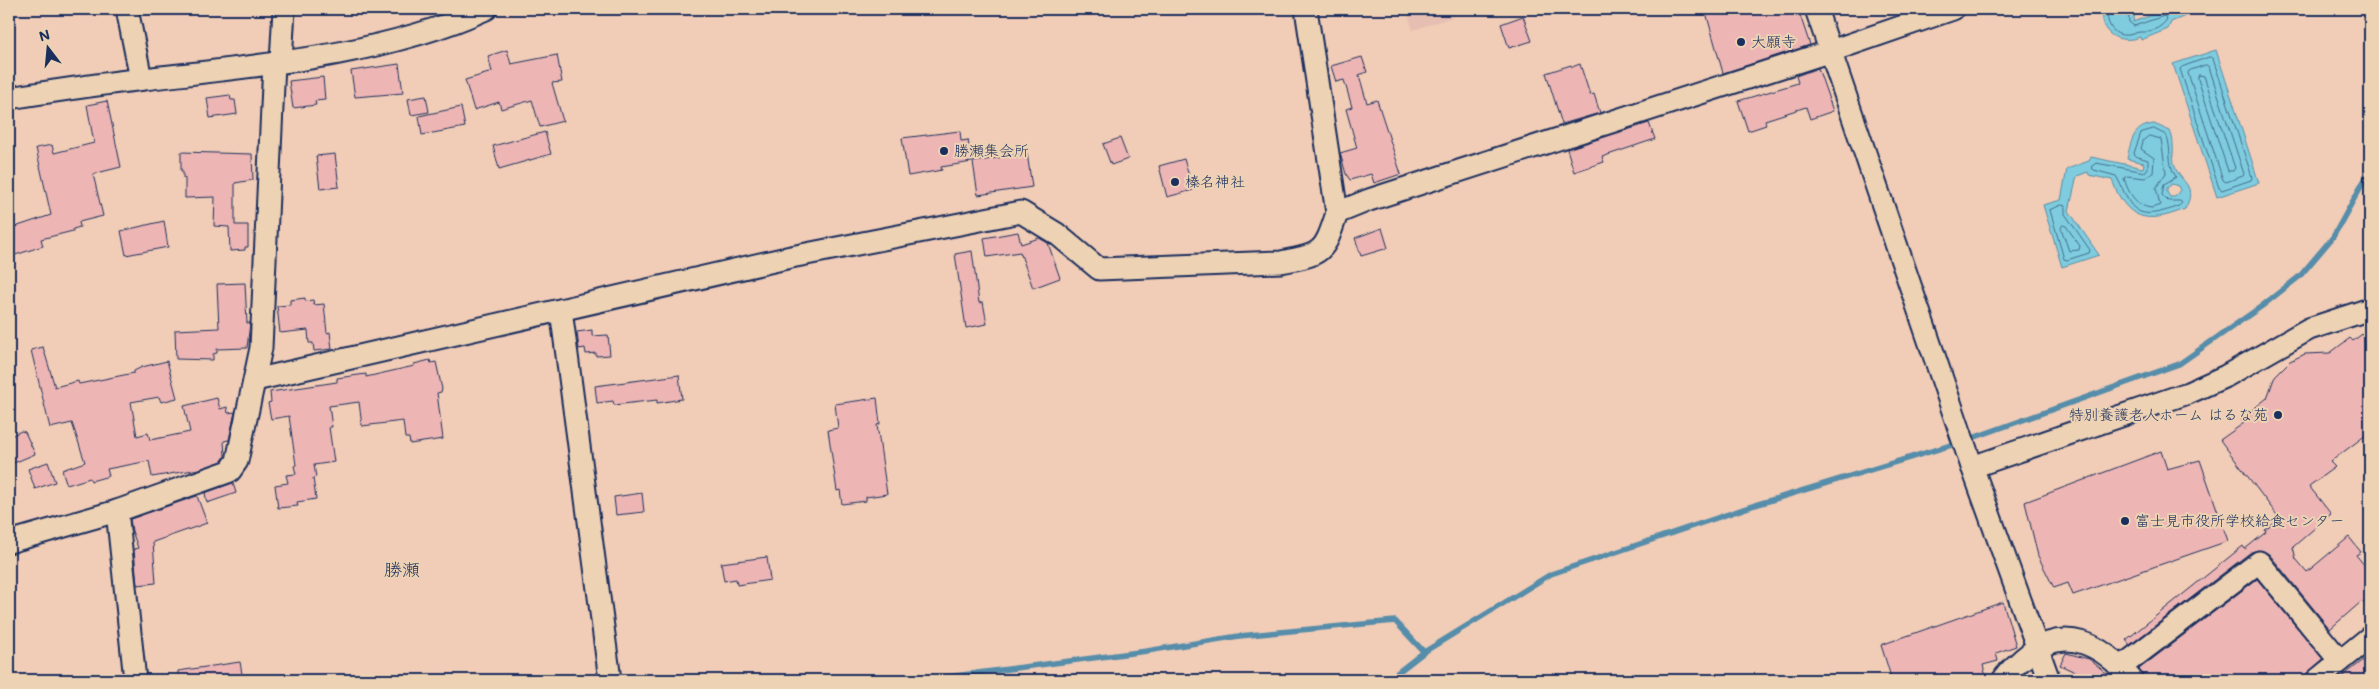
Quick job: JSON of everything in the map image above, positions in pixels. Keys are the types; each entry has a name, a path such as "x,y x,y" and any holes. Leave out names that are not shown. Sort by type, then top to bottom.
{"street":[{"path":"127,9 141,79"},
{"path":"9,542 117,511 230,471 237,461 261,348 277,63 284,9"},
{"path":"9,98 141,79 277,63 395,41 428,31 486,9"},
{"path":"255,380 791,257 1021,212 1057,234 1099,269 1281,262 1308,257 1320,251 1327,244 1337,213 1306,9"},
{"path":"1816,9 1969,460 2049,680"},
{"path":"1337,213 1388,194 1831,51 1953,9"},
{"path":"1969,460 2188,393 2226,376 2309,329 2370,309"},
{"path":"561,310 610,680"},
{"path":"117,511 135,680"},
{"path":"2003,680 2007,673 2036,647 2060,639 2072,639 2108,656 2127,674 2259,562 2340,660"},
{"path":"2317,680 2370,637"}],"shaded area":[{"path":"1406,9 1477,9 1413,30"}],"water":[{"path":"2102,9 2132,9 2135,14 2133,22 2169,9 2202,9 2171,22 2168,29 2141,40 2140,37 2125,39 2112,35 2103,25"},
{"path":"2216,50 2259,183 2217,197 2173,64"},
{"path":"2154,124 2170,131 2172,135 2176,170 2189,188 2189,200 2185,209 2159,217 2140,216 2124,204 2112,180 2089,175 2088,172 2077,176 2069,211 2099,255 2062,267 2043,205 2061,200 2067,169 2089,161 2091,157 2143,168 2144,163 2127,159 2134,136 2137,131 2147,125","holes":["2172,184 2178,186 2180,190 2175,197 2170,197 2167,188"]}],"building":[{"path":"1705,9 1798,9 1810,45 1723,73"},
{"path":"1523,16 1532,41 1509,48 1501,24"},
{"path":"507,50 511,64 557,55 562,82 552,83 563,121 540,127 532,100 501,109 499,102 474,110 465,80 492,72 488,56"},
{"path":"1362,57 1367,72 1359,75 1367,103 1377,100 1401,174 1374,183 1371,174 1350,180 1346,174 1340,153 1357,148 1346,109 1352,107 1344,80 1336,82 1331,66"},
{"path":"399,64 403,93 355,97 351,71"},
{"path":"1580,64 1590,95 1594,94 1600,113 1562,124 1546,73"},
{"path":"1818,68 1833,111 1810,119 1806,107 1765,120 1766,125 1748,131 1738,101 1798,83 1796,76"},
{"path":"323,77 325,100 315,101 316,105 293,108 289,81"},
{"path":"230,95 231,100 235,100 237,114 210,118 207,98"},
{"path":"426,96 429,112 411,115 408,99"},
{"path":"107,101 121,167 93,174 103,216 79,222 80,227 73,229 73,231 41,239 43,246 9,257 9,229 51,215 36,148 52,145 54,153 94,143 87,105"},
{"path":"461,107 465,127 422,135 419,116"},
{"path":"1649,123 1655,139 1602,157 1604,162 1574,172 1567,149"},
{"path":"960,131 961,141 968,140 972,162 941,167 942,170 908,176 902,138"},
{"path":"545,132 551,154 499,169 493,146"},
{"path":"1120,138 1128,159 1111,165 1103,144"},
{"path":"181,152 252,154 253,180 235,183 235,225 248,225 248,247 245,247 245,250 230,251 229,227 214,226 215,197 185,198 185,178 183,178 183,171 181,171"},
{"path":"1027,153 1032,187 978,195 973,162"},
{"path":"335,154 339,187 320,189 316,156"},
{"path":"1184,159 1193,190 1167,197 1159,166"},
{"path":"164,221 168,247 126,255 121,231"},
{"path":"1382,228 1388,248 1361,256 1355,238"},
{"path":"1018,232 1021,244 1039,238 1048,243 1060,278 1033,288 1020,252 987,257 984,238"},
{"path":"972,251 979,303 983,302 987,324 966,328 955,254"},
{"path":"245,283 247,323 250,323 247,348 217,349 217,353 213,354 213,360 176,359 175,330 219,328 217,284"},
{"path":"305,298 305,301 313,300 314,305 324,304 327,333 330,332 332,349 314,351 313,343 309,343 308,330 280,333 277,306 290,305 290,300"},
{"path":"2370,328 2370,432 2330,462 2335,467 2309,486 2331,514 2293,547 2296,559 2307,572 2349,537 2361,552 2356,555 2370,572 2370,611 2362,601 2330,629 2269,554 2258,550 2251,552 2130,645 2126,640 2243,546 2245,549 2280,519 2220,440 2244,423 2241,419 2267,398 2275,376 2290,361 2305,354 2330,353 2350,338 2353,341"},
{"path":"592,330 592,336 608,335 610,355 596,356 596,353 586,354 585,348 579,349 577,332"},
{"path":"43,347 55,387 78,381 79,384 134,373 134,371 142,367 167,361 177,398 161,402 159,397 131,402 137,436 148,433 150,440 190,432 184,406 217,398 220,409 227,407 228,413 235,412 229,440 224,441 225,456 222,461 199,469 152,477 149,461 107,469 109,476 91,481 90,478 67,485 62,470 85,462 72,423 50,428 31,350"},
{"path":"430,360 431,363 436,362 442,389 441,392 437,393 443,439 410,444 409,438 405,438 403,421 362,426 359,402 329,406 332,427 329,427 334,462 314,465 316,477 313,478 316,499 297,502 298,506 278,508 275,485 288,483 286,475 296,474 294,466 296,465 289,416 271,419 268,403 271,402 270,392 337,382 337,378 366,374 366,377 414,366 414,364"},
{"path":"679,375 682,399 657,403 657,400 614,405 613,401 597,403 595,386"},
{"path":"877,398 880,424 877,425 887,494 866,497 866,501 842,504 840,490 837,491 828,430 838,428 835,404"},
{"path":"21,431 25,432 35,454 9,465 9,437"},
{"name":"富士見市役所学校給食センター","path":"2161,451 2167,469 2200,460 2228,541 2073,595 2068,583 2054,588 2038,556 2025,502"},
{"path":"48,462 55,482 35,489 28,469"},
{"path":"233,483 236,493 207,503 205,493"},
{"path":"642,493 644,512 616,515 614,497"},
{"path":"197,496 207,523 153,542 156,583 137,585 134,549 138,548 130,519"},
{"path":"767,557 770,580 737,585 736,579 724,581 721,563"},
{"path":"2257,579 2323,659 2305,676 2300,680 2144,680 2139,669"},
{"path":"2003,602 2016,646 1996,653 1998,661 1983,665 1986,677 1974,680 1892,680 1881,645"},
{"path":"2066,653 2089,659 2115,680 2092,680 2060,665"},
{"path":"2370,655 2370,680 2338,680"},
{"path":"240,662 243,680 178,680 178,671"}],"waterway":[{"path":"1967,440 2179,364 2262,306 2300,276 2333,237 2370,170"},
{"path":"1388,680 1424,652 1551,574 1755,505 1958,443"},
{"path":"923,680 1147,651 1239,636 1395,621 1424,652"}],"place":[{"name":"大願寺","path":"1741,42"},
{"name":"勝瀬集会所","path":"944,151"},
{"name":"榛名神社","path":"1175,182"},
{"name":"特別養護老人ホーム はるな苑","path":"2278,415"},
{"name":"富士見市役所学校給食センター","path":"2125,521"}],"district":[{"name":"勝瀬","path":"402,570"}]}
